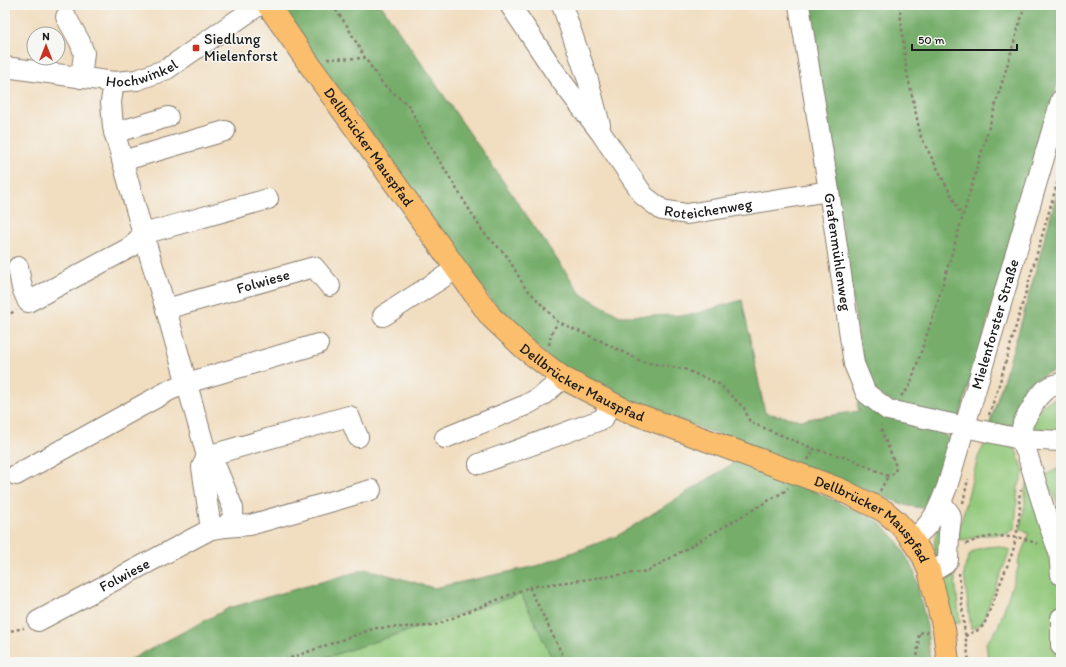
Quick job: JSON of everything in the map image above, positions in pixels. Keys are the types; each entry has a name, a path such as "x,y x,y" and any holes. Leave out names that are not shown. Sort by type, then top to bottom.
{"main road":[{"name":"Dellbrücker Mauspfad","path":"268,5 490,317 525,349 563,378 625,410 839,489 884,511 912,538 923,556 929,571 944,629 948,662"}],"street":[{"name":"Hochwinkel","path":"5,67 114,82 137,80 167,68 259,5"},
{"name":"Roteichenweg","path":"510,5 559,78 602,133 644,196 662,210 687,214 829,191"},
{"name":"Roteichenweg","path":"562,5 588,80 602,133"},
{"name":"Grafenmühlenweg","path":"799,5 829,191 854,364 866,393 888,410 1020,439 1061,441"},
{"path":"66,17 80,42 84,53 81,78"},
{"path":"114,82 111,102 114,133 166,309 207,456 202,467 218,528"},
{"name":"Mielenforster Straße","path":"912,538 924,529 934,516 973,429 1061,100"},
{"path":"114,133 168,117"},
{"path":"122,161 225,131"},
{"path":"18,266 22,288 28,302 131,247 143,234 268,199"},
{"name":"Folwiese","path":"166,309 314,267 330,286"},
{"path":"383,316 456,269"},
{"path":"16,475 170,390 186,383 318,344"},
{"path":"445,438 526,405 542,396 563,378"},
{"path":"1061,383 1044,390 1038,397 1023,423 1020,439 1027,454 1049,525 1060,552 1061,575"},
{"path":"479,464 603,419 611,403"},
{"path":"207,456 349,416 358,437"},
{"name":"Folwiese","path":"38,621 218,528 250,525 371,490"},
{"path":"929,571 940,567 948,560 951,518 947,510 940,504"},
{"path":"1061,618 1061,646"}],"path":[{"path":"332,5 346,24 365,58 383,84 409,106 425,137 483,232 507,256 524,286 558,322 643,362 684,369 719,384 744,408 750,422 814,449 851,459 888,476 895,473 896,466 882,432 878,402 897,400 909,388 936,308 1025,5"},
{"path":"898,5 900,11 906,68 921,137 962,216"},
{"path":"306,60 365,58"},
{"path":"973,429 999,385 1061,170"},
{"path":"545,365 551,334 558,322"},
{"path":"965,636 978,630 984,625 1013,551 1020,509 1020,492 1024,481 1032,471"},
{"path":"963,504 968,478"},
{"path":"278,662 375,628 433,626 529,587 648,571 786,491 790,486"},
{"path":"962,547 978,539 988,537 1016,537 1060,552"},
{"path":"958,570 968,662"},
{"path":"529,587 566,662"},
{"path":"917,662 919,634"}],"green space":[{"path":"279,5 381,5 581,294 620,316 691,315 742,300 765,413 801,420 859,411 857,403 869,398 937,429 948,438 952,444 934,502 923,508 908,506 644,407 580,378 549,358 501,312 479,284"},
{"path":"808,5 1061,5 1061,71 960,416 924,414 884,398 876,391 862,362"},
{"path":"1061,178 1061,369 1046,374 1039,379 1018,422 1013,425 988,429 1020,327"},
{"path":"1061,398 1061,436 1037,437 1027,426 1041,407 1049,401"},
{"path":"991,439 1015,448 1024,471 1018,488 1015,528 1007,534 983,535 964,540 959,539 959,530 978,457 985,443"},
{"path":"743,457 879,522 896,539 914,570 927,627 930,662 554,662 521,594 312,662 126,662 229,608 367,569 434,588 536,566 617,536"},
{"path":"1061,467 1061,510 1044,476"},
{"path":"1029,480 1047,526 1061,518 1061,662 991,662 988,660 986,643 998,627 1019,565 1017,564 1029,534 1020,529 1025,504 1025,489"},
{"path":"943,518 943,553 936,560 935,538"},
{"path":"998,546 1010,550 982,623 971,629 964,574 966,563 970,554 978,549"},
{"path":"953,561 960,623 951,623 941,583"},
{"path":"521,593 554,662 312,662"}],"place":[{"name":"Siedlung Mielenforst","path":"196,48"}]}
